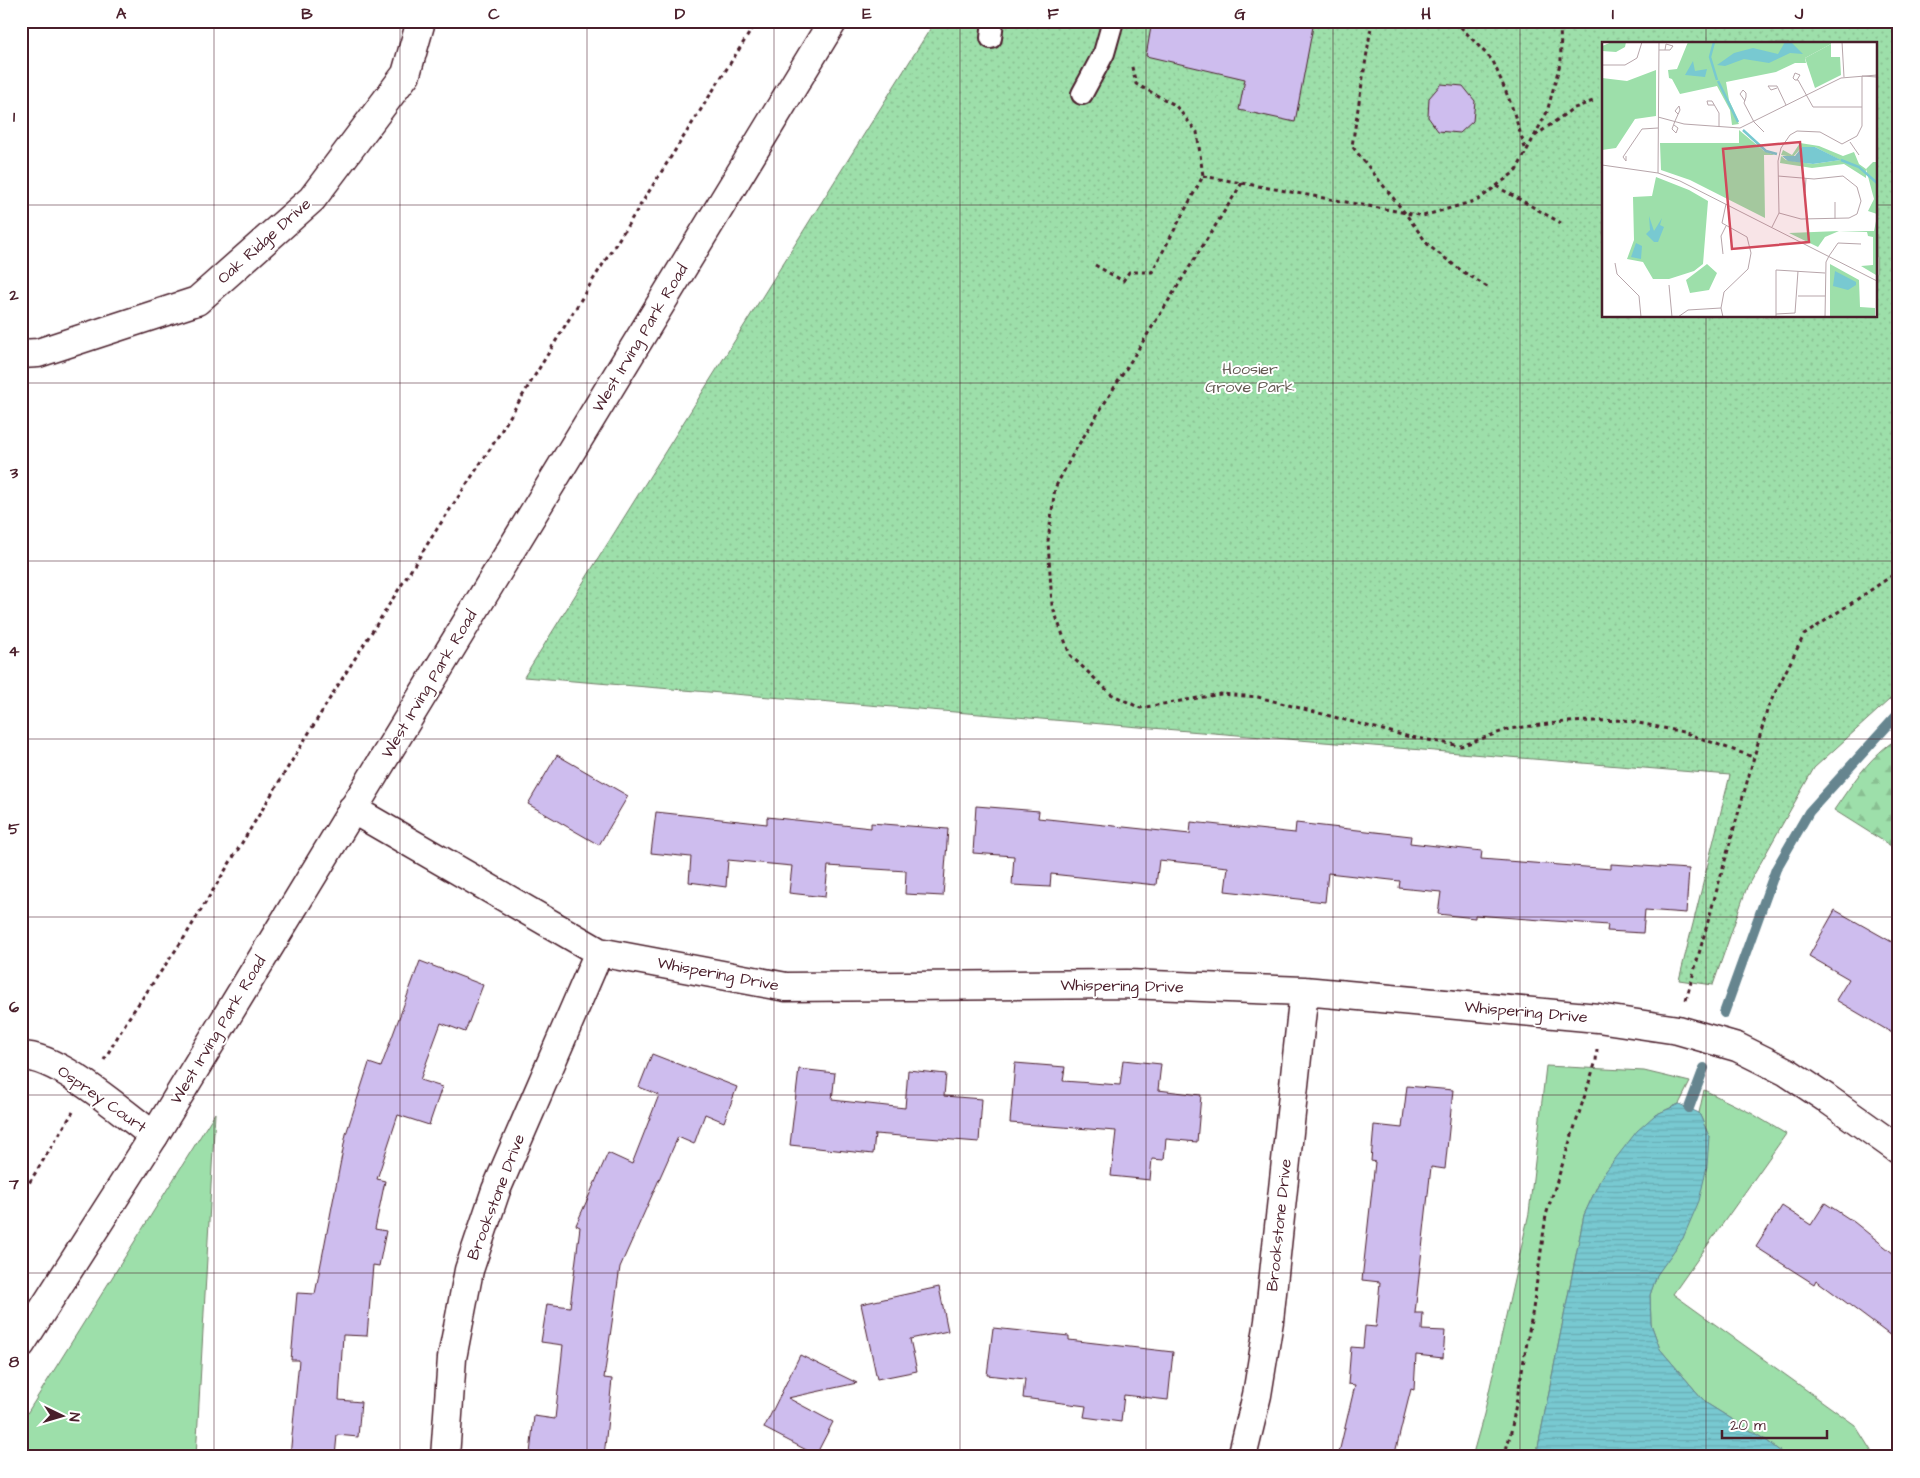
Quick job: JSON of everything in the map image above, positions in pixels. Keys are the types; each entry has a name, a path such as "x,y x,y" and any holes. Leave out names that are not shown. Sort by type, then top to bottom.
{"street":[{"name":"Oak Ridge Drive","path":"21,354 38,353 197,301 312,199 406,74 421,21"},
{"name":"West Irving Park Road","path":"21,1344 154,1136 833,21"},
{"name":"Whispering Drive","path":"352,809 600,952 786,987 1127,984 1304,991 1598,1018 1678,1030 1737,1047 1787,1072 1899,1150"},
{"name":"Brookstone Drive","path":"445,1457 452,1358 469,1270 496,1190 600,952"},
{"name":"Brookstone Drive","path":"1242,1457 1257,1395 1269,1321 1304,991"},
{"name":"Osprey Court","path":"21,1056 34,1056 69,1074 154,1136"}],"lane":[{"path":"1082,94 1104,53 1113,21"}],"path":[{"path":"21,1196 128,1019 184,938 335,690 492,446 591,283 757,21"},
{"path":"1372,21 1352,146 1429,246 1462,272 1489,288"},
{"path":"1455,21 1493,62 1511,104 1526,152"},
{"path":"1203,176 1423,216 1478,200 1516,171 1547,112 1561,60 1560,21"},
{"path":"1095,265 1124,281 1129,272 1152,272 1203,176 1197,132 1175,105 1136,84 1130,58"},
{"path":"1534,137 1572,109 1593,101"},
{"path":"1242,183 1074,452 1055,488 1048,541 1052,605 1070,655 1111,694 1140,708 1221,694 1258,697 1406,736 1461,746 1509,729 1565,722 1624,720 1683,732 1753,757"},
{"path":"1496,186 1560,223"},
{"path":"1678,1030 1768,707 1804,635 1899,571"},
{"path":"1504,1457 1513,1422 1533,1309 1546,1215 1596,1061 1598,1018"}],"green space":[{"name":"Hoosier Grove Park","path":"935,21 1899,21 1899,691 1814,768 1747,887 1713,985 1679,980 1730,775 524,677"},
{"path":"1899,738 1899,851 1834,810 1871,761"},
{"path":"1546,1066 1644,1071 1690,1082 1679,1104 1655,1115 1602,1176 1584,1215 1536,1457 1472,1457 1484,1414 1529,1213"},
{"path":"1704,1090 1751,1113 1786,1134 1673,1294 1855,1425 1875,1457 1787,1457 1767,1441 1706,1403 1660,1349 1651,1324 1650,1295 1657,1274 1683,1238 1709,1136 1699,1113"},
{"path":"215,1113 196,1457 21,1457 21,1423"}],"water":[{"path":"1679,1104 1699,1113 1709,1136 1707,1166 1699,1201 1683,1238 1657,1275 1650,1295 1651,1324 1660,1349 1706,1403 1767,1441 1787,1457 1536,1457 1584,1215 1602,1176 1637,1131 1655,1115"}],"building":[{"path":"1152,21 1314,21 1295,122 1239,110 1245,79 1146,56"},
{"path":"1441,84 1463,86 1475,101 1473,121 1460,133 1438,131 1428,117 1429,98"},
{"path":"557,755 628,796 599,845 528,804"},
{"path":"976,806 1039,811 1038,818 1190,834 1191,822 1295,833 1296,823 1411,836 1410,843 1482,851 1481,859 1611,869 1611,864 1689,869 1686,913 1645,910 1643,933 1607,931 1608,925 1475,915 1475,918 1438,914 1441,892 1399,888 1400,881 1328,873 1325,902 1225,891 1228,867 1159,860 1156,885 1051,874 1050,887 1012,885 1014,856 973,853"},
{"path":"656,812 767,824 767,817 871,828 871,823 948,829 943,896 905,894 906,871 828,866 825,897 789,893 792,866 728,860 726,887 689,882 691,857 651,853"},
{"path":"1835,910 1899,946 1899,1037 1836,1000 1849,979 1809,956"},
{"path":"420,961 483,985 465,1032 441,1023 420,1080 442,1087 429,1125 398,1115 377,1179 385,1181 375,1229 386,1231 379,1266 373,1265 367,1336 343,1335 339,1400 361,1402 358,1437 337,1435 335,1457 290,1457 299,1360 291,1360 297,1293 315,1294 346,1134 369,1063 381,1067"},
{"path":"652,1054 737,1087 724,1122 705,1114 694,1144 678,1137 620,1267 604,1378 612,1379 604,1457 557,1457 530,1454 534,1416 555,1419 563,1345 541,1342 547,1304 570,1307 580,1227 576,1225 608,1153 632,1164 659,1095 639,1087"},
{"path":"1123,1060 1161,1064 1158,1090 1201,1095 1197,1142 1166,1139 1164,1160 1152,1159 1150,1180 1111,1176 1116,1131 1010,1123 1015,1063 1065,1067 1063,1081 1120,1085"},
{"path":"799,1069 835,1073 832,1100 905,1108 908,1070 946,1074 944,1096 982,1099 979,1142 875,1134 873,1154 790,1145"},
{"path":"1407,1086 1453,1090 1445,1169 1431,1167 1415,1313 1423,1313 1422,1330 1445,1331 1443,1358 1416,1355 1414,1390 1411,1389 1394,1457 1338,1457 1355,1385 1348,1384 1351,1347 1363,1348 1365,1326 1376,1327 1380,1282 1362,1280 1375,1162 1371,1161 1374,1125 1402,1128"},
{"path":"1825,1203 1854,1222 1899,1258 1899,1342 1816,1280 1814,1284 1756,1247 1782,1206 1811,1225"},
{"path":"939,1287 948,1331 910,1339 917,1371 877,1379 861,1304"},
{"path":"993,1328 1069,1336 1069,1340 1173,1352 1168,1400 1124,1395 1121,1422 1084,1417 1086,1406 1023,1398 1025,1379 987,1375"},
{"path":"800,1355 857,1383 788,1398 833,1422 816,1455 764,1428"}],"waterway":[{"path":"1724,1013 1776,869 1809,812 1899,713"},
{"path":"1689,1108 1704,1068"}]}
